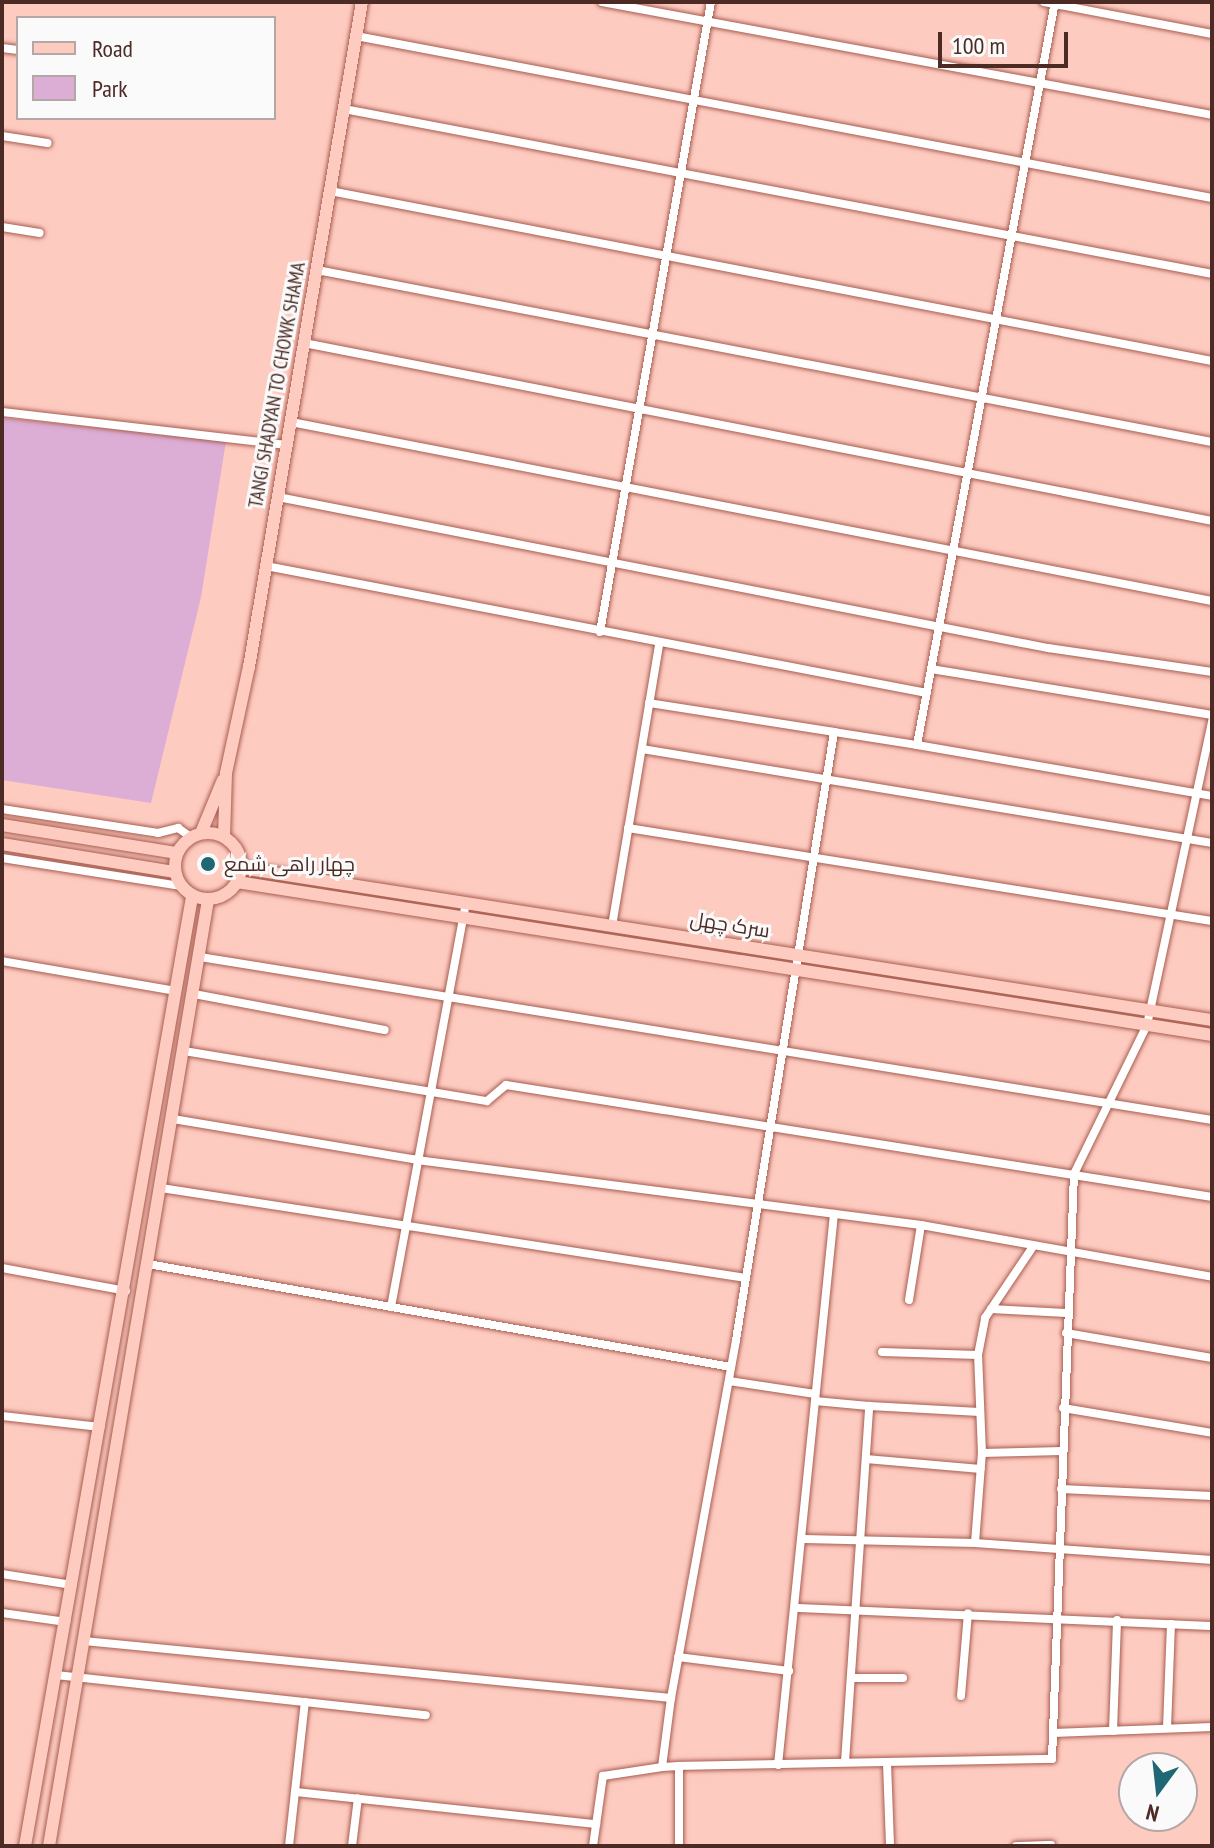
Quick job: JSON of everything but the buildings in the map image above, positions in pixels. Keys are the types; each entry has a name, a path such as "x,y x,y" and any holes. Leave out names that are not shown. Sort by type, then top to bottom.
{"main road":[{"name":"TANGI SHADYAN TO CHOWK SHAMA","path":"226,773 266,566 362,2"},
{"path":"196,835 224,837 237,850 242,868 237,882 221,898 208,900 192,897 180,886 174,872 176,853 196,835 226,773"},
{"path":"224,837 226,773"},
{"path":"2,825 176,853"},
{"path":"2,844 174,872"},
{"name":"سرک چهل","path":"242,868 1212,1020"},
{"path":"237,882 1212,1035"},
{"path":"25,1846 126,1291 192,897"},
{"path":"49,1846 208,900"}],"street":[{"path":"602,2 1212,115"},
{"path":"600,632 711,2"},
{"path":"1044,2 1212,34"},
{"path":"917,745 1055,3"},
{"path":"356,36 1212,198"},
{"path":"344,109 682,171 1010,239 1212,274"},
{"path":"2,136 47,143"},
{"path":"330,191 1212,361"},
{"path":"2,227 40,233"},
{"path":"317,270 1212,442"},
{"path":"304,343 1212,521"},
{"path":"2,412 287,445"},
{"path":"291,422 1212,601"},
{"path":"278,497 939,625 1212,672"},
{"path":"266,566 659,644 927,693"},
{"path":"612,926 659,644"},
{"path":"931,669 1212,715"},
{"path":"649,703 1212,796"},
{"path":"593,1846 603,1776 679,1766 1049,1760 1053,1733 1068,1254 1074,1174 1106,1103 1147,1025 1174,915 1212,721"},
{"path":"662,1767 678,1657 729,1381 795,955 834,732"},
{"path":"642,749 1212,843"},
{"path":"2,809 158,833 178,828 196,835"},
{"path":"628,828 1212,921"},
{"path":"2,858 180,886"},
{"path":"391,1307 466,902"},
{"path":"200,957 448,998 781,1047 1212,1120"},
{"path":"2,961 176,991"},
{"path":"194,994 385,1030"},
{"path":"184,1051 487,1101 506,1085 770,1124 1212,1197"},
{"path":"173,1119 417,1160 921,1225 1032,1248 1212,1277"},
{"path":"161,1188 404,1228 746,1278"},
{"path":"778,1765 797,1608 834,1214"},
{"path":"909,1300 921,1225"},
{"path":"975,1543 982,1453 978,1355 991,1309 1032,1248"},
{"path":"148,1264 731,1367"},
{"path":"2,1268 126,1291"},
{"path":"991,1309 1066,1313"},
{"path":"1066,1333 1212,1358"},
{"path":"882,1352 978,1355"},
{"path":"729,1381 869,1406 980,1412"},
{"path":"845,1762 858,1610 869,1406"},
{"path":"1063,1408 1212,1433"},
{"path":"2,1416 101,1427"},
{"path":"982,1453 1062,1451"},
{"path":"866,1459 981,1469"},
{"path":"1061,1489 1212,1496"},
{"path":"804,1539 975,1543 1212,1560"},
{"path":"2,1574 72,1585"},
{"path":"797,1608 1057,1616 1212,1626"},
{"path":"2,1613 66,1622"},
{"path":"961,1696 968,1613"},
{"path":"1113,1731 1117,1620"},
{"path":"1167,1728 1171,1624"},
{"path":"84,1641 671,1698"},
{"path":"678,1657 789,1671"},
{"path":"56,1675 426,1715"},
{"path":"852,1678 903,1678"},
{"path":"289,1846 305,1702"},
{"path":"1053,1733 1212,1727"},
{"path":"887,1763 890,1846"},
{"path":"679,1766 679,1846"},
{"path":"295,1792 596,1824"},
{"path":"352,1846 358,1798"},
{"path":"1016,1846 1051,1845"}],"green space":[{"path":"2,418 226,441 201,597 151,803 2,780"}],"place":[{"name":"چهار راهی شمع","path":"208,864"}]}
